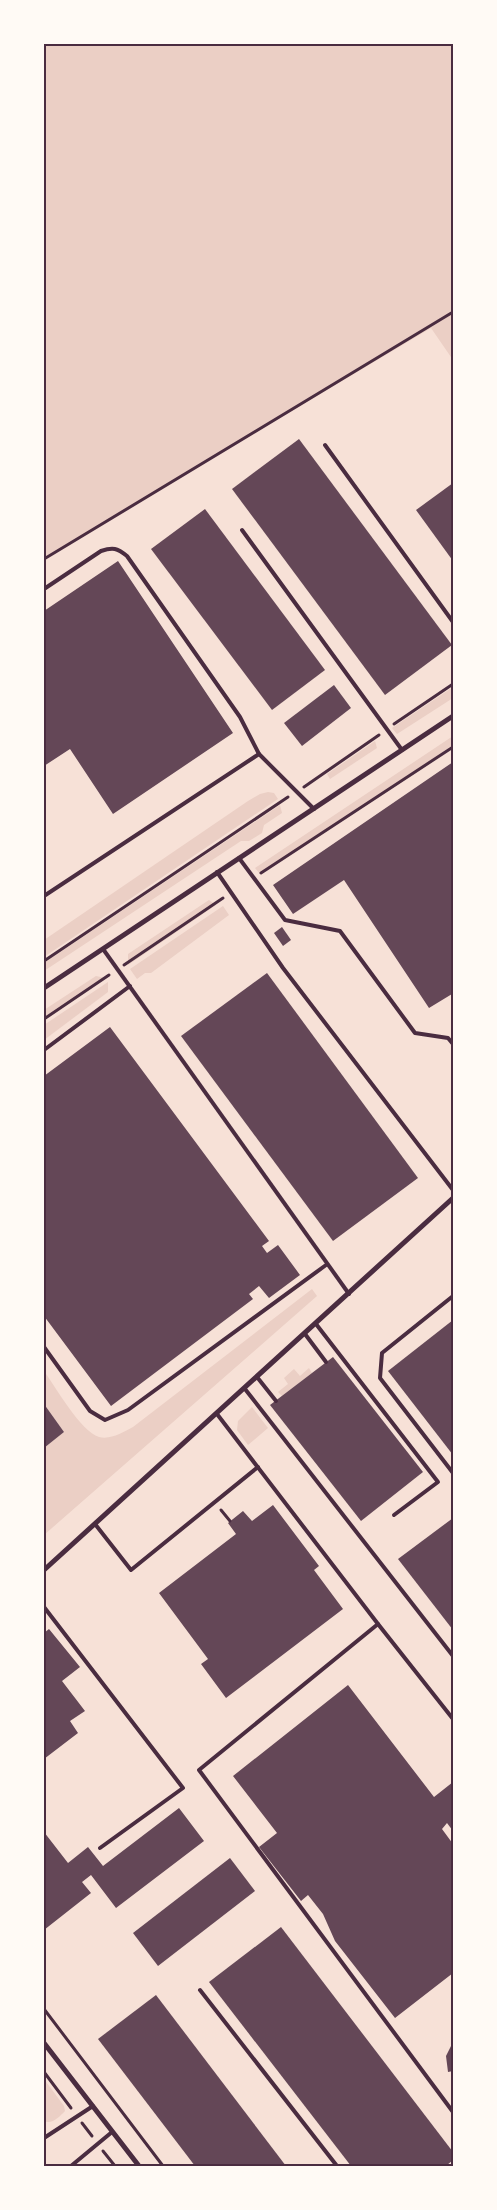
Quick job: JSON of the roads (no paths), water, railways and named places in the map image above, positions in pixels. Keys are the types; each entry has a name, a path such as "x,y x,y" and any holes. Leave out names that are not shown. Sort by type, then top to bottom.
{"street":[{"path":"44,988 453,716"},
{"path":"44,1570 453,1198"},
{"path":"44,2043 138,2166"}],"lane":[{"path":"325,445 453,622"},
{"path":"242,530 402,750"},
{"path":"44,589 100,551 111,548 122,552 240,717 259,754 314,809"},
{"path":"44,896 259,754"},
{"path":"239,858 285,920 340,931 415,1033 448,1038 453,1044"},
{"path":"217,872 283,968 453,1190"},
{"path":"103,949 326,1265 349,1294"},
{"path":"44,1050 130,986"},
{"path":"44,1347 90,1411 105,1420 128,1410 326,1265"},
{"path":"453,1296 382,1353 380,1378 453,1473"},
{"path":"316,1324 438,1482 394,1515"},
{"path":"305,1334 326,1362"},
{"path":"258,1377 276,1401"},
{"path":"245,1389 453,1656"},
{"path":"217,1414 453,1719"},
{"path":"95,1524 131,1570 258,1467"},
{"path":"44,1607 183,1788 100,1848"},
{"path":"378,1624 199,1770 453,2112"},
{"path":"200,1990 338,2166"},
{"path":"44,2138 92,2106"},
{"path":"70,2166 112,2132"}]}
